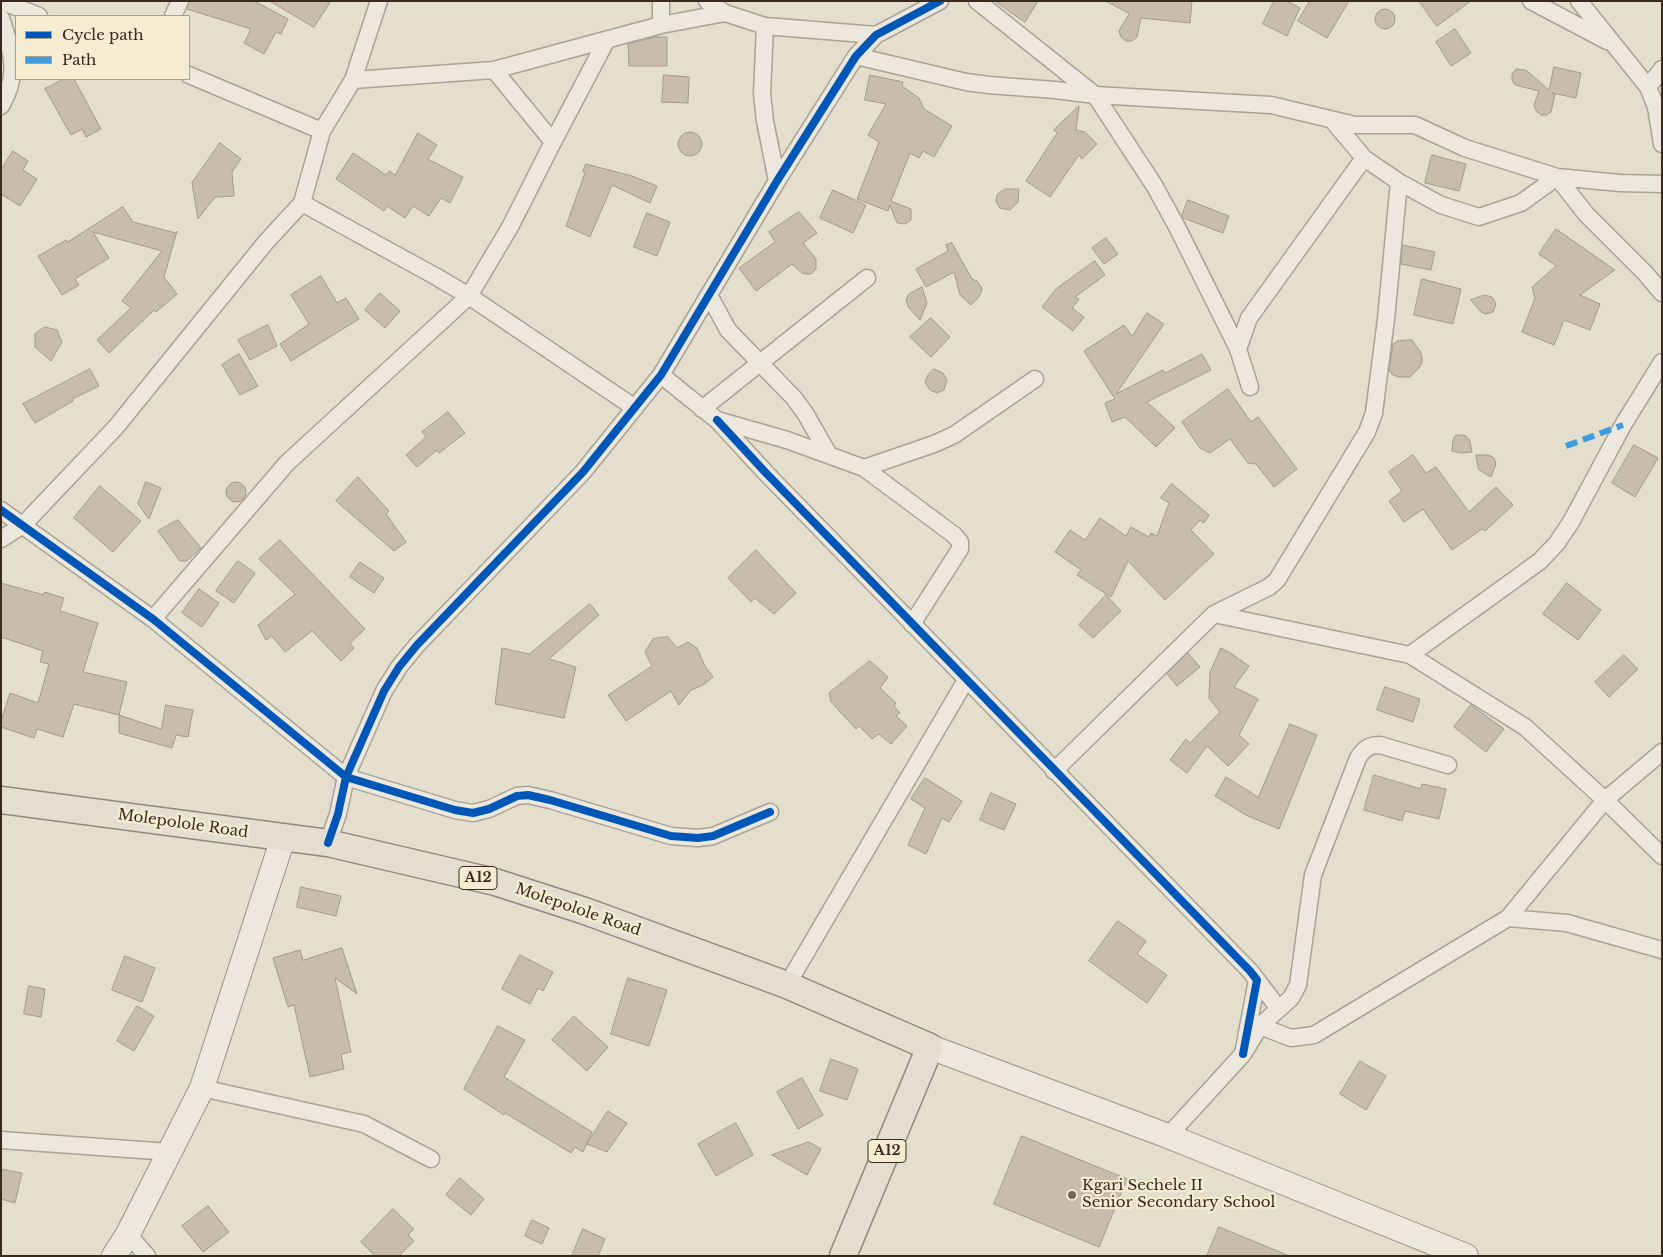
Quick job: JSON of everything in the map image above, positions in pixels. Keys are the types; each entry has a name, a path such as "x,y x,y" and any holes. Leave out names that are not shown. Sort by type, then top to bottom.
{"main road":[{"name":"Molepolole Road","path":"1,800 328,843 495,882 584,911 787,984 930,1047"},
{"name":"A12","path":"843,1256 930,1047"}],"street":[{"path":"173,15 180,1"},
{"path":"1,539 23,525 116,427 266,242 302,203 322,130 353,80 379,1"},
{"path":"661,1 661,25"},
{"path":"707,1 726,13 765,26 876,35"},
{"path":"977,1 1095,95 1154,185 1177,227 1238,349 1250,386"},
{"path":"1530,1 1613,45"},
{"path":"1579,1 1648,87 1656,107 1662,144"},
{"path":"1,2 36,15"},
{"path":"328,843 338,814 346,777 384,691 399,667 417,645 583,472 661,375 834,88 856,56 876,35 937,2"},
{"path":"353,80 494,70 661,25 726,13"},
{"path":"1,18 11,50 13,71 10,91 1,106"},
{"path":"765,26 762,94 765,121 778,180"},
{"path":"153,619 286,463 469,296 510,227 606,41"},
{"path":"856,56 966,82 1009,88 1271,106 1356,125 1415,125 1465,148 1557,177 1620,183 1662,184"},
{"path":"1648,87 1662,69"},
{"path":"494,70 553,142"},
{"path":"190,75 322,130"},
{"path":"1332,121 1364,158 1399,182 1441,205 1479,217 1521,203 1557,177"},
{"path":"1238,349 1249,318 1364,158"},
{"path":"1557,177 1586,214 1662,293"},
{"path":"1054,771 1214,614 1269,587 1278,580 1367,432 1374,413 1386,319 1399,182"},
{"path":"302,203 469,296 635,408"},
{"path":"702,409 867,278"},
{"path":"709,295 728,330 794,398 805,413 829,455"},
{"path":"1410,655 1540,561 1557,543 1571,522 1623,425 1662,362"},
{"path":"661,375 717,420 1257,980 1280,1009"},
{"path":"864,468 934,444 954,435 1034,379"},
{"path":"717,420 787,440 864,468 954,535 960,542 957,556 912,624"},
{"path":"1,510 153,619 346,777 455,810 473,812 489,809 517,796 528,795 671,836 698,838 713,836 770,812"},
{"path":"1214,614 1410,655 1525,727 1605,800 1662,856"},
{"path":"787,984 966,680"},
{"path":"1168,1136 1243,1054 1260,1026 1291,998 1298,985 1313,875 1358,758 1363,750 1371,745 1380,745 1448,765"},
{"path":"1260,1026 1291,1038 1314,1035 1508,918 1605,800 1662,752"},
{"path":"114,1256 128,1234 202,1088 283,838"},
{"path":"1508,918 1567,923 1662,950"},
{"path":"1243,1054 1257,980"},
{"path":"930,1047 1168,1136 1466,1256"},
{"path":"202,1088 364,1124 430,1159"},
{"path":"1,1140 170,1152"},
{"path":"128,1234 147,1256"}],"building":[{"path":"190,1 254,1 288,19 281,34 276,32 264,54 244,43 251,29 187,9"},
{"path":"270,1 331,1 314,27"},
{"path":"995,1 1038,1 1025,22"},
{"path":"1106,1 1192,1 1190,23 1141,18 1137,37 1132,41 1126,41 1121,37 1119,31 1129,14"},
{"path":"1274,1 1287,1 1300,8 1287,36 1263,24"},
{"path":"1310,1 1349,1 1327,38 1298,21"},
{"path":"1419,1 1471,1 1437,26"},
{"path":"1385,9 1392,12 1395,19 1392,26 1385,29 1378,26 1375,19 1378,12"},
{"path":"1455,29 1471,53 1451,66 1436,42"},
{"path":"656,37 667,37 667,66 629,66 628,44"},
{"path":"1554,67 1581,73 1576,98 1552,93 1555,95 1551,112 1547,115 1541,115 1536,111 1534,105 1539,91 1515,85 1512,80 1512,74 1516,69 1526,70 1549,90"},
{"path":"664,75 689,77 688,103 662,102"},
{"path":"870,75 903,82 902,86 919,98 924,109 952,126 934,157 923,151 919,158 910,153 891,201 911,209 911,220 905,224 897,223 890,205 888,211 857,199 879,142 868,135 886,104 865,100"},
{"path":"62,80 75,80 101,129 86,137 82,129 71,135 45,89"},
{"path":"1079,106 1076,130 1085,132 1097,144 1082,159 1079,155 1050,197 1026,181 1057,133 1054,130"},
{"path":"690,132 699,135 702,144 699,153 690,156 681,153 678,144 681,135"},
{"path":"418,133 437,145 428,159 463,177 450,203 441,198 429,216 413,206 405,218 387,206 384,211 336,179 353,153 386,175 389,171 395,175"},
{"path":"220,143 241,159 232,172 234,196 215,197 198,219 192,183"},
{"path":"13,151 28,161 23,170 37,179 20,206 1,194 1,170"},
{"path":"1432,155 1466,164 1459,191 1425,183"},
{"path":"586,164 632,176 657,186 650,203 612,185 590,237 566,226 585,173 583,172"},
{"path":"1005,189 1019,189 1018,202 1010,210 1000,208 996,202 997,195"},
{"path":"833,190 866,205 853,233 820,218"},
{"path":"1188,200 1229,216 1223,233 1183,218 1182,215"},
{"path":"123,207 133,222 176,233 177,231 164,277 177,294 156,312 154,310 109,353 97,340 131,308 122,301 162,251 93,232 109,258 75,279 79,285 62,295 38,256 66,240 67,242"},
{"path":"799,212 817,233 803,243 816,259 816,269 811,274 805,274 792,264 756,291 739,268 775,242 769,232"},
{"path":"647,213 670,222 657,256 634,247"},
{"path":"1556,229 1615,270 1580,295 1600,304 1590,330 1564,320 1554,345 1522,332 1535,298 1532,287 1556,266 1539,254"},
{"path":"1106,238 1118,254 1104,264 1092,248"},
{"path":"952,243 972,279 977,281 982,290 979,297 971,305 960,295 954,272 926,287 916,269 948,251 946,245"},
{"path":"1403,245 1435,252 1431,270 1401,264"},
{"path":"1095,261 1105,275 1075,297 1079,299 1072,308 1084,317 1073,331 1042,307 1056,289"},
{"path":"321,276 337,303 346,298 359,319 291,361 280,344 309,324 291,295"},
{"path":"1422,279 1461,289 1453,324 1414,315"},
{"path":"922,287 927,303 920,320 909,308 906,301 908,295"},
{"path":"380,293 400,311 385,328 365,310"},
{"path":"1485,295 1492,297 1496,304 1493,312 1486,314 1481,312 1471,300"},
{"path":"1147,313 1164,324 1116,394 1163,370 1165,373 1202,354 1211,370 1147,402 1175,428 1156,447 1125,417 1112,422 1105,403 1115,399 1084,351 1124,325 1132,336"},
{"path":"931,318 950,337 931,357 910,337"},
{"path":"268,325 277,346 250,360 238,340"},
{"path":"45,327 57,330 62,342 51,361 35,347 35,334"},
{"path":"1412,340 1420,351 1422,363 1410,377 1393,375 1389,371 1393,344 1398,341"},
{"path":"239,354 258,386 240,395 222,365"},
{"path":"90,369 99,386 72,399 73,401 35,423 23,404"},
{"path":"934,369 943,373 947,380 944,390 937,393 930,390 925,382 928,375"},
{"path":"1228,389 1251,422 1258,417 1297,469 1274,487 1256,464 1248,463 1230,439 1210,453 1200,448 1182,422"},
{"path":"448,412 465,433 439,453 437,450 417,467 406,455 426,437 422,432"},
{"path":"1455,436 1466,436 1470,441 1472,452 1461,453 1452,451"},
{"path":"1634,445 1658,458 1635,497 1612,483"},
{"path":"1413,455 1426,473 1436,467 1469,512 1496,487 1513,505 1485,531 1482,529 1452,550 1423,509 1404,522 1389,501 1402,491 1389,472"},
{"path":"1476,455 1488,455 1494,458 1496,464 1491,477 1479,470"},
{"path":"358,477 389,511 386,514 406,542 394,551 336,501"},
{"path":"146,482 161,488 149,519 138,504"},
{"path":"236,482 243,485 246,492 243,499 236,502 229,499 226,492 229,485"},
{"path":"1172,484 1209,515 1204,523 1200,520 1191,530 1214,554 1165,600 1128,561 1111,597 1077,575 1081,570 1055,552 1070,530 1085,540 1100,518 1126,536 1131,527 1149,537 1151,533 1157,536 1169,503 1161,498"},
{"path":"100,486 141,521 113,552 74,518"},
{"path":"178,520 201,548 187,561 180,561 158,531"},
{"path":"280,540 365,629 350,643 354,648 341,661 312,631 285,652 272,636 266,640 258,625 295,594 259,559"},
{"path":"756,550 796,593 774,614 755,598 751,602 728,578"},
{"path":"238,561 255,573 234,603 216,591"},
{"path":"360,562 384,578 374,593 350,577"},
{"path":"1,583 44,595 44,592 64,598 60,611 98,623 83,672 127,682 119,715 74,704 63,737 37,729 34,738 1,727 1,721 10,693 38,703 49,664 40,662 43,651 1,637"},
{"path":"1567,583 1601,610 1578,640 1543,614"},
{"path":"199,589 219,603 202,627 182,613"},
{"path":"1106,595 1121,611 1093,638 1079,625"},
{"path":"590,604 599,615 549,659 576,667 564,718 495,704 502,648 529,654"},
{"path":"668,637 677,648 688,642 697,648 705,666 713,677 703,685 691,690 679,705 671,691 626,721 608,695 652,666 645,652 653,639"},
{"path":"1221,648 1249,666 1234,687 1258,699 1239,735 1249,744 1228,766 1207,746 1187,773 1170,760 1186,739 1190,743 1220,712 1209,698 1210,673"},
{"path":"1188,653 1200,667 1177,686 1167,674"},
{"path":"1624,655 1638,669 1609,697 1595,682"},
{"path":"870,661 888,677 880,688 896,703 894,706 900,713 896,716 907,726 891,744 879,734 872,739 859,726 856,729 831,702 829,693"},
{"path":"1385,687 1420,699 1413,722 1377,710"},
{"path":"166,705 193,710 188,737 176,735 172,748 119,733 119,715 161,729"},
{"path":"1471,705 1504,729 1486,752 1454,727"},
{"path":"1290,724 1317,735 1279,829 1246,815 1215,796 1226,777 1258,797"},
{"path":"1374,775 1421,789 1422,784 1446,789 1439,819 1405,811 1402,821 1364,810"},
{"path":"925,778 962,801 949,822 942,818 926,854 908,845 925,808 911,799"},
{"path":"991,793 1016,804 1004,830 980,820"},
{"path":"301,887 341,896 336,916 297,907"},
{"path":"1118,921 1146,941 1137,954 1167,975 1147,1003 1089,961"},
{"path":"342,948 357,994 335,978 351,1052 341,1054 344,1069 310,1077 294,1005 288,1007 273,958 300,950 303,960"},
{"path":"520,955 553,972 543,991 538,988 530,1004 502,989"},
{"path":"125,956 155,968 142,1002 112,990"},
{"path":"628,978 667,990 649,1046 611,1034"},
{"path":"29,986 45,989 41,1017 24,1014"},
{"path":"137,1006 154,1016 134,1051 117,1041"},
{"path":"574,1016 608,1047 587,1071 552,1040"},
{"path":"498,1026 525,1040 504,1077 592,1132 583,1152 575,1147 571,1153 505,1113 504,1115 464,1089"},
{"path":"831,1059 858,1069 847,1100 820,1091"},
{"path":"1360,1061 1386,1076 1366,1110 1340,1094"},
{"path":"802,1078 823,1115 798,1129 777,1092"},
{"path":"608,1111 627,1123 607,1152 587,1144"},
{"path":"736,1123 753,1155 716,1176 698,1144"},
{"path":"1022,1136 1127,1179 1099,1247 994,1204"},
{"path":"809,1142 821,1149 807,1175 772,1155"},
{"path":"1,1169 22,1173 15,1203 1,1199"},
{"path":"460,1178 484,1199 471,1215 446,1195"},
{"path":"208,1206 229,1232 203,1252 182,1226"},
{"path":"393,1209 414,1229 408,1235 414,1241 399,1256 375,1256 361,1242"},
{"path":"532,1220 549,1228 542,1244 525,1236"},
{"path":"1219,1227 1287,1255 1287,1256 1207,1256"},
{"path":"583,1229 605,1239 598,1256 572,1256"}],"marked path":[{"path":"1566,446 1623,425"}],"cycle path":[{"path":"328,843 338,814 346,777 384,691 399,667 417,645 583,472 661,375 777,181 856,56 876,35 940,1"},
{"path":"717,420 766,473 1250,971 1257,980 1243,1054"},
{"path":"1,510 153,619 346,777 455,810 473,813 489,809 517,796 528,795 671,836 698,838 713,836 770,812"}],"place":[{"name":"Kgari Sechele II Senior Secondary School","path":"1072,1195"}]}
